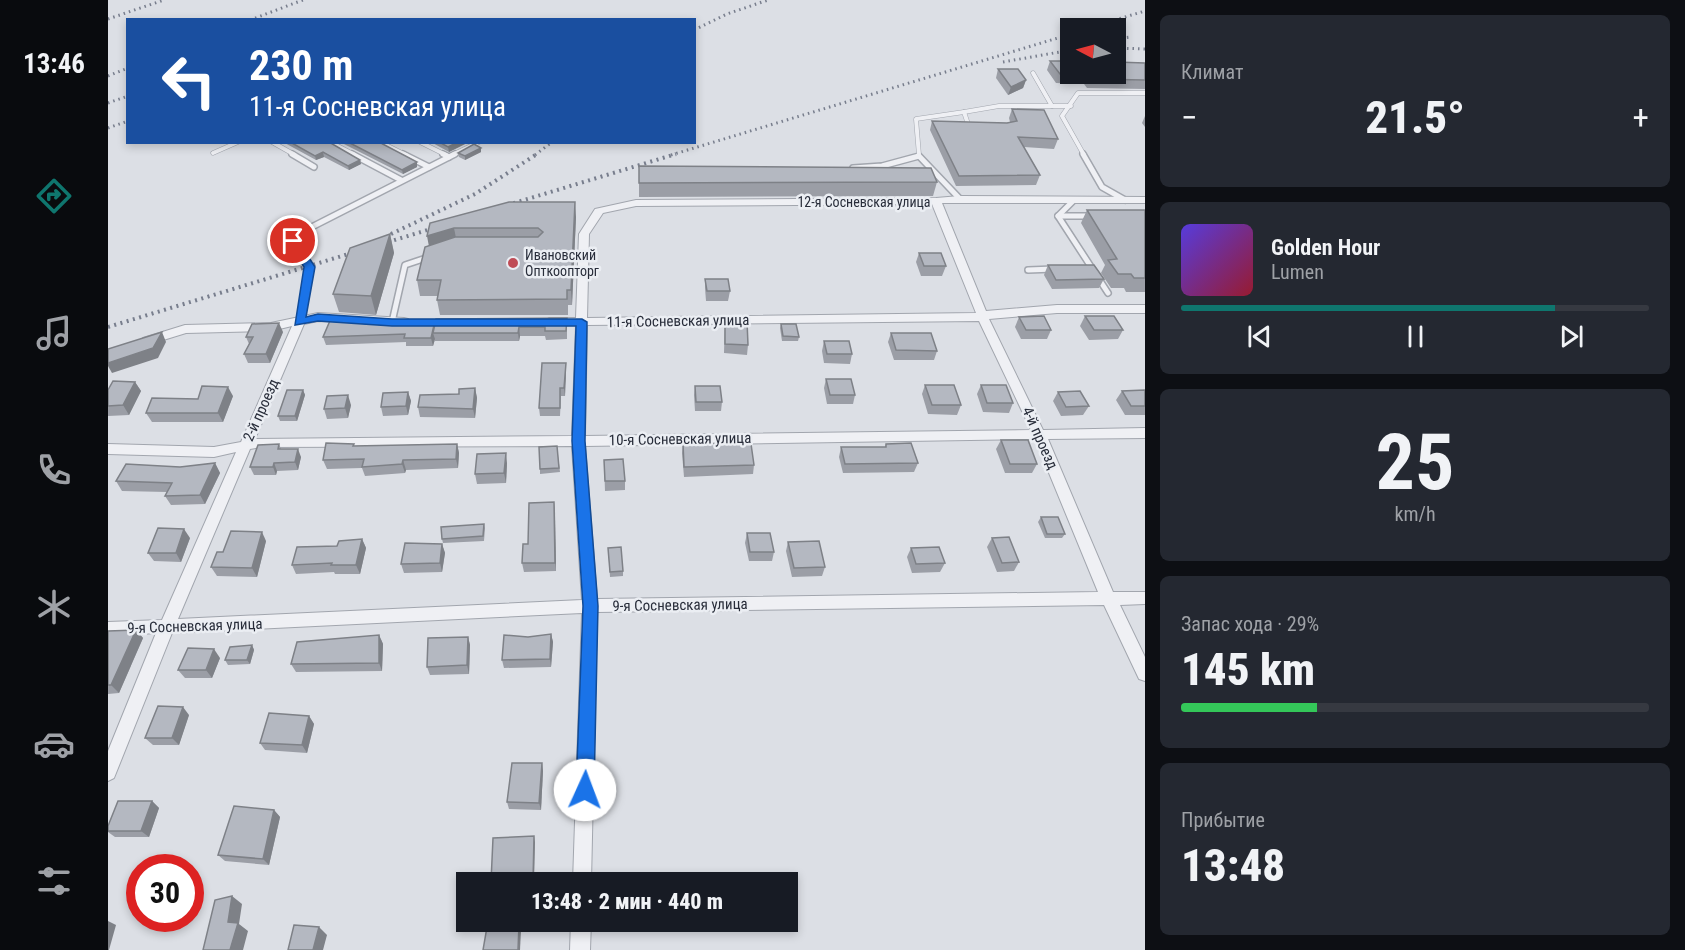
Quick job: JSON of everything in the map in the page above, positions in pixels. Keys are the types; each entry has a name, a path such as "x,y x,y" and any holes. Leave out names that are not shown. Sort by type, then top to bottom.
{"street":[{"name":"12-я Сосневская улица","path":"582,322 584,234 599,211 636,203 960,199 1145,200"},
{"name":"4-й проезд","path":"936,201 983,317 1039,434 1109,598 1145,674"},
{"name":"11-я Сосневская улица","path":"534,322 983,317 990,314 1057,309 1145,309"},
{"path":"130,347 185,329 270,327 318,317 416,322"},
{"name":"2-й проезд","path":"108,772 166,628 300,321"},
{"path":"582,322 578,441 590,606 582,872"},
{"name":"10-я Сосневская улица","path":"108,449 214,452 262,442 578,441 1145,433"},
{"name":"9-я Сосневская улица","path":"108,629 590,606 1145,598"},
{"path":"580,950 581,932"}],"lane":[{"path":"1033,73 1052,106"},
{"path":"1125,200 1101,187 1062,116 1078,93 1145,93"},
{"path":"960,199 919,156 916,119 944,117 999,106 1071,106"},
{"path":"963,112 969,127 980,128"},
{"path":"213,153 233,144"},
{"path":"275,144 314,167"},
{"path":"334,144 401,180"},
{"path":"384,144 429,166"},
{"path":"424,144 449,157"},
{"name":"2-й проезд","path":"300,321 309,267 293,241 300,233 471,144"},
{"path":"848,168 882,166 919,156"},
{"path":"1058,216 1073,201"},
{"path":"1058,216 1101,216"},
{"path":"1058,216 1108,293"},
{"path":"392,322 405,265 436,255"},
{"path":"1029,270 1060,269"},
{"path":"1082,269 1092,269"}],"building":[{"path":"1050,61 1060,61 1060,74"},
{"path":"1126,62 1145,63 1145,80 1126,80"},
{"path":"998,69 1018,69 1026,80 1011,87"},
{"path":"1012,109 1044,110 1058,139 1018,137 1040,175 959,176 932,121 1007,123 1017,121"},
{"path":"294,144 332,144 360,160 348,166 323,152 315,156"},
{"path":"352,144 383,144 417,162 402,170"},
{"path":"474,144 481,148 465,156 458,153"},
{"path":"639,166 931,168 937,182 639,183"},
{"path":"509,202 575,202 571,290 567,290 567,299 437,300 441,280 417,280 425,247 455,237 538,237 543,232 538,228 454,228 427,236 430,223"},
{"path":"1087,210 1145,210 1145,278 1134,278 1131,274 1118,274 1108,260 1117,259"},
{"path":"390,234 371,296 333,294 350,248"},
{"path":"919,253 941,253 946,266 924,266"},
{"path":"1048,265 1094,265 1104,279 1056,280"},
{"path":"705,279 728,279 730,291 707,291"},
{"path":"332,316 370,319 369,322 435,321 431,338 404,338 405,334 323,337"},
{"path":"1044,316 1051,330 1026,330 1019,317"},
{"path":"1085,316 1114,316 1123,330 1094,330"},
{"path":"567,318 566,331 545,331 545,327 519,327 518,333 433,333 436,319"},
{"path":"725,320 747,321 748,345 725,344"},
{"path":"279,323 266,354 244,354 253,337 246,337 252,324"},
{"path":"781,324 796,324 799,337 783,336"},
{"path":"162,332 153,348 108,363 108,349"},
{"path":"891,333 931,333 937,351 896,350"},
{"path":"824,341 849,341 852,354 827,354"},
{"path":"542,363 566,363 564,388 560,388 560,408 539,408"},
{"path":"826,379 851,379 855,395 830,395"},
{"path":"113,381 135,382 123,405 108,406 108,390"},
{"path":"925,385 954,385 961,405 932,405"},
{"path":"981,385 1006,385 1013,403 987,403"},
{"path":"202,386 228,387 218,413 146,413 152,398 198,399"},
{"path":"695,386 720,386 722,402 696,402"},
{"path":"475,388 473,409 418,407 420,395 459,394 459,389"},
{"path":"287,390 303,390 295,416 278,416"},
{"path":"1145,390 1145,406 1131,406 1122,391"},
{"path":"1080,391 1089,406 1066,407 1058,392"},
{"path":"408,392 406,406 381,407 383,393"},
{"path":"348,395 345,408 324,409 327,396"},
{"path":"1001,440 1028,440 1037,464 1010,464"},
{"path":"326,443 354,444 353,446 457,444 456,459 403,460 402,464 362,467 364,459 323,460"},
{"path":"683,443 751,444 754,465 684,467"},
{"path":"911,443 918,463 845,464 841,447 886,447 886,444"},
{"path":"279,444 278,449 298,449 295,462 274,463 273,467 250,467 258,445"},
{"path":"557,446 559,468 540,469 539,447"},
{"path":"506,453 504,473 475,474 477,454"},
{"path":"623,459 625,481 605,481 604,460"},
{"path":"215,463 200,495 165,496 172,483 116,481 126,464 180,467"},
{"path":"554,502 555,563 522,563 523,544 528,544 529,503"},
{"path":"1041,517 1058,517 1065,534 1047,534"},
{"path":"484,524 483,536 442,539 441,527"},
{"path":"158,528 184,529 176,553 148,553"},
{"path":"231,531 262,532 252,568 211,567 217,552 223,552"},
{"path":"747,533 770,533 774,552 750,552"},
{"path":"1009,537 1019,562 1002,563 992,538"},
{"path":"362,539 356,565 331,565 332,563 292,565 297,547 337,546 339,541"},
{"path":"819,541 825,567 794,568 788,542"},
{"path":"405,543 442,544 440,563 401,564"},
{"path":"621,547 623,571 610,572 608,548"},
{"path":"939,547 945,563 916,564 911,548"},
{"path":"136,630 111,685 108,685 108,631"},
{"path":"551,634 550,659 502,660 504,635 528,637"},
{"path":"379,635 379,663 291,664 297,642"},
{"path":"468,637 467,665 427,667 428,638"},
{"path":"252,645 247,660 225,660 230,647"},
{"path":"188,648 214,649 206,670 178,670"},
{"path":"158,706 183,707 172,738 145,738"},
{"path":"269,713 309,716 302,745 260,743"},
{"path":"512,763 542,763 539,803 507,802"},
{"path":"118,801 152,801 141,831 108,831"},
{"path":"234,806 274,810 263,859 218,855"},
{"path":"534,836 533,872 491,872 493,838"},
{"path":"232,896 228,922 238,923 230,950 203,950 215,900"},
{"path":"294,925 319,927 313,950 288,950"},
{"path":"486,932 519,932 518,950 483,950"}],"railway":[{"path":"108,19 164,0"},
{"path":"255,18 303,0"},
{"path":"696,29 727,14 768,0"},
{"path":"1122,18 1145,11"},
{"path":"671,155 1060,37"},
{"path":"1126,38 1131,37"},
{"path":"1126,48 1145,49"},
{"path":"1003,62 1060,52"},
{"path":"108,76 126,69"},
{"path":"108,103 126,97"},
{"path":"108,128 126,122"},
{"path":"535,155 549,144"},
{"path":"391,234 475,194 537,154"},
{"path":"501,207 676,154"},
{"path":"108,327 444,225"}],"place":[{"name":"Ивановский Опткоопторг","path":"513,263"}],"route":[{"path":"293,241 309,267 299,322 318,317 392,322 582,322 578,441 590,606 585,790"}]}
